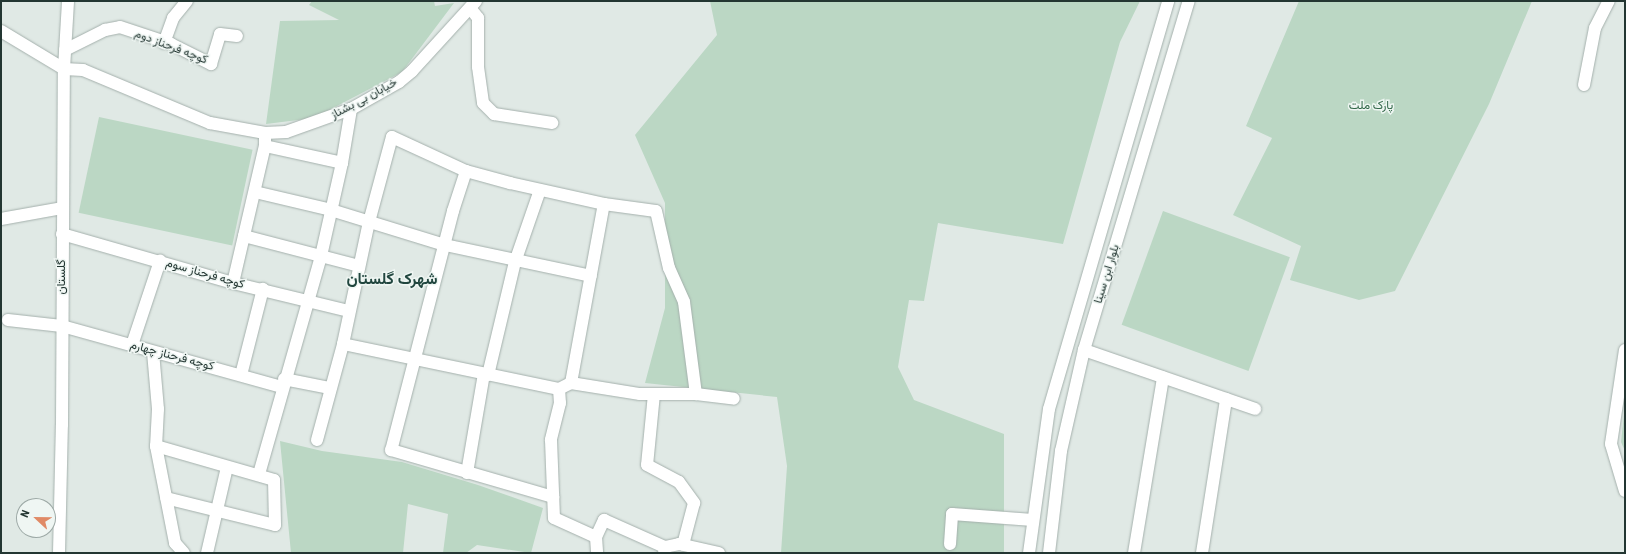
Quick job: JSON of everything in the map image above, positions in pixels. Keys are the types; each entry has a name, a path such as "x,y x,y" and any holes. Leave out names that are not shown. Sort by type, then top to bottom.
{"street":[{"name":"گلستان","path":"59,553 64,69 68,1"},
{"path":"164,43 174,18 187,1"},
{"name":"بلوار ابن سینا","path":"1029,553 1051,403 1168,1"},
{"name":"بلوار ابن سینا","path":"1050,552 1061,451 1084,350 1189,1"},
{"path":"1584,85 1595,28 1609,1"},
{"path":"473,4 478,18 478,67 483,103 494,114 552,123"},
{"name":"خیابان بی بشناز","path":"64,69 83,70 210,123 265,133 307,126 351,109 399,82 412,71 473,4"},
{"name":"کوچه فرحناز دوم","path":"66,50 105,30 120,27 164,43 211,64 220,34 237,36"},
{"path":"1,31 64,69"},
{"path":"259,474 283,383 321,256 342,163 351,109"},
{"path":"234,283 265,146 265,133"},
{"path":"317,440 343,344 369,222 392,138 466,171 540,190 604,204 656,211 669,268 684,302 696,394"},
{"path":"265,146 342,163"},
{"path":"466,171 391,450 553,498"},
{"path":"467,473 486,374 515,262 540,190"},
{"path":"255,192 331,210 445,245 515,262 591,276"},
{"path":"571,383 604,204"},
{"path":"1,219 63,208"},
{"name":"کوچه فرحناز سوم","path":"62,234 234,283 264,289 349,311"},
{"path":"244,236 359,266"},
{"path":"132,345 160,261"},
{"path":"241,375 264,289"},
{"name":"کوچه فرحناز چهارم","path":"8,320 62,326 241,375 283,383 330,388"},
{"path":"343,344 559,389 571,383 640,394 696,394 734,399"},
{"path":"1084,350 1255,409"},
{"path":"1625,350 1611,444 1625,491"},
{"path":"153,352 158,409 156,446 175,543 184,553"},
{"path":"1134,553 1164,377"},
{"path":"559,389 560,403 551,440 554,459 554,518 596,537"},
{"path":"654,394 647,465 679,482 694,503 682,545"},
{"path":"1202,553 1226,399"},
{"path":"156,446 226,467 259,474 274,480 275,525 166,498"},
{"path":"207,553 226,467"},
{"path":"950,544 952,514 1033,520"},
{"path":"597,553 596,537 604,520 664,550 682,545 719,553"}],"green space":[{"path":"312,1 434,1 435,6 454,3 402,72 314,118 266,124 280,21 339,20 309,5"},
{"path":"710,1 1140,1 1120,42 1063,244 938,223 924,301 909,300 898,367 914,400 1004,434 1004,553 781,553 787,466 777,397 645,383 665,308 665,203 635,135 717,35"},
{"name":"پارک ملت","path":"1299,1 1532,1 1489,104 1395,291 1359,300 1290,280 1301,246 1233,215 1272,138 1246,126"},
{"path":"99,117 253,150 232,246 79,213"},
{"path":"1163,211 1290,257 1248,371 1122,325"},
{"path":"1625,405 1625,451 1621,442"},
{"path":"280,441 322,451 402,462 478,485 543,508 531,553 477,545 466,553 443,553 448,514 408,504 403,553 291,553"}],"district":[{"name":"شهرک گلستان","path":"392,279"}]}
